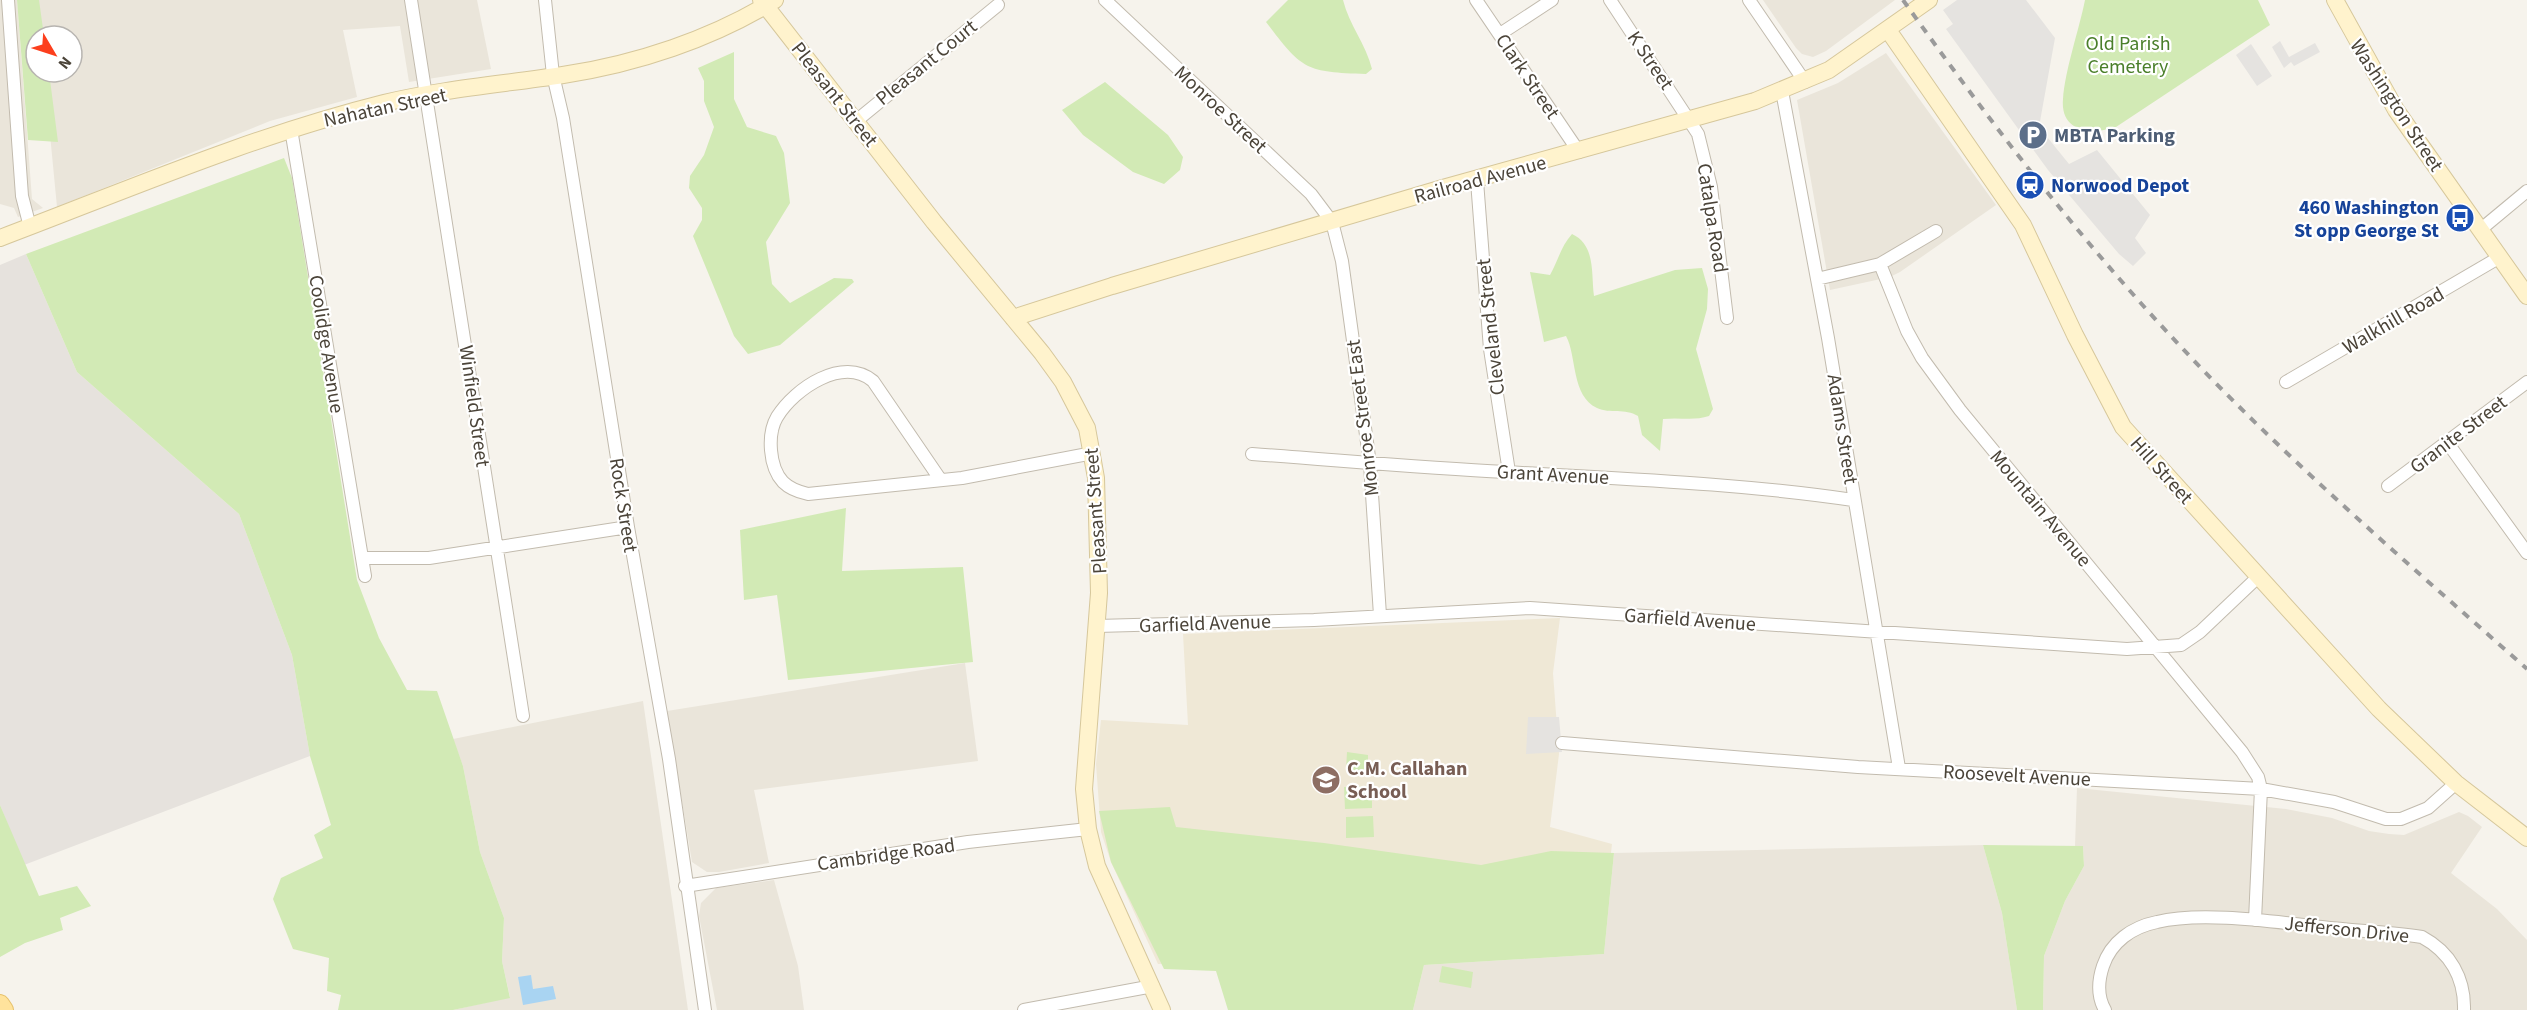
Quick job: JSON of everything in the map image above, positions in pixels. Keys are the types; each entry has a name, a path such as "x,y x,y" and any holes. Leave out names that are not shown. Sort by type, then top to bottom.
{"main road":[{"path":"0,1004 4,1010"}],"street":[{"path":"8,0 22,196 30,227"},
{"name":"Winfield Street","path":"411,0 523,716"},
{"name":"Rock Street","path":"545,0 553,75 563,118 628,527 669,759 685,886 705,1010"},
{"name":"Monroe Street","path":"1104,0 1311,194 1332,222"},
{"name":"Clark Street","path":"1476,0 1579,152"},
{"path":"1500,34 1552,0"},
{"name":"K Street","path":"1610,0 1692,120"},
{"path":"1749,0 1804,82"},
{"name":"Railroad Avenue","path":"1013,318 1112,286 1692,120 1782,91 1848,58 1929,0"},
{"name":"Washington Street","path":"2335,0 2385,93 2527,296"},
{"name":"Nahatan Street","path":"0,238 231,149 291,129 386,103 615,64 666,49 729,26 768,2"},
{"name":"Pleasant Street","path":"768,2 856,121 1063,382 1087,428 1093,453 1099,533 1100,593 1084,789 1088,829 1097,866 1162,1010"},
{"name":"Pleasant Court","path":"856,121 998,5"},
{"name":"Hill Street","path":"1888,30 2022,225 2079,344 2124,427 2379,709 2456,783 2527,838"},
{"name":"Adams Street","path":"1782,91 1817,279 1899,768"},
{"name":"Catalpa Road","path":"1692,120 1698,134 1711,188 1727,318"},
{"name":"Coolidge Avenue","path":"291,129 365,576"},
{"name":"Cleveland Street","path":"1477,181 1490,348 1509,472"},
{"path":"2480,230 2527,191"},
{"name":"Monroe Street East","path":"1332,222 1342,261 1370,464 1380,615"},
{"path":"1817,279 1880,264 1936,231"},
{"name":"Walkhill Road","path":"2286,382 2500,257"},
{"name":"Mountain Avenue","path":"1880,264 1907,331 1922,358 1960,410 2242,752 2258,777 2261,789"},
{"path":"940,479 879,390 864,373 853,370 831,374 802,391 776,418 771,434 775,467 783,482 797,491 829,494 962,478 1093,453"},
{"name":"Granite Street","path":"2388,486 2527,382"},
{"path":"2447,442 2527,553"},
{"name":"Grant Avenue","path":"1252,454 1370,464 1600,476 1807,493 1854,500"},
{"path":"363,558 429,558 628,527"},
{"name":"Garfield Avenue","path":"1096,626 1314,620 1530,608 2106,648 2157,648 2181,645 2200,632 2258,577"},
{"name":"Roosevelt Avenue","path":"1562,743 1899,768 2261,789 2334,802 2373,816 2401,819 2428,808 2456,783"},
{"path":"2255,920 2261,789"},
{"name":"Cambridge Road","path":"685,886 968,842 1088,829"},
{"name":"Jefferson Drive","path":"2105,1010 2098,988 2101,971 2106,956 2126,934 2157,922 2255,920 2422,937 2437,945 2451,962 2461,980 2464,1010"},
{"path":"1024,1010 1153,986"}],"shaded area":[{"path":"0,0 17,0 32,199 43,208 18,217 14,208 0,204"},
{"path":"37,0 477,0 491,69 409,82 400,26 343,30 357,97 270,121 57,207 45,84 84,84 84,24 40,24"},
{"path":"1763,0 1895,0 1826,51 1813,57 1802,54 1796,48"},
{"name":"MBTA Parking","path":"1957,0 2026,0 2055,38 2039,127 2069,164 2097,150 2150,215 2135,238 2146,253 2133,266 2119,254 2048,170 1946,29 1953,24 1943,10"},
{"path":"2280,41 2289,57 2315,43 2320,52 2294,66 2291,62 2284,68 2272,47"},
{"path":"2251,44 2272,76 2257,86 2236,55"},
{"path":"1886,53 1996,205 1900,272 1890,277 1830,290 1797,100 1838,83"},
{"path":"26,254 77,372 239,514 292,655 310,756 24,865 0,805 0,265"},
{"name":"C.M. Callahan School","path":"1560,618 1553,673 1559,754 1550,827 1612,844 1600,951 1158,964 1111,862 1101,832 1096,764 1101,720 1188,725 1183,634"},
{"path":"965,663 978,761 754,790 769,863 707,872 692,862 667,711"},
{"path":"643,701 688,1010 453,1010 510,997 502,961 504,918 480,852 463,766 453,739"},
{"path":"1528,717 1559,717 1562,752 1526,754"},
{"path":"2077,788 2286,809 2332,818 2369,831 2389,834 2404,835 2459,812 2468,816 2482,827 2451,873 2497,909 2527,940 2527,1010 2043,1010 2044,956 2065,901 2084,866 2083,846 2075,846"},
{"path":"1983,845 2002,913 2017,1010 1413,1010 1424,965 1604,954 1614,853"},
{"path":"774,880 798,966 804,1010 717,1010 699,916 701,903 716,888"}],"green space":[{"path":"17,0 39,0 42,24 24,24 24,84 51,84 58,142 28,140"},
{"path":"1288,0 1343,0 1372,69 1366,74 1329,72 1306,65 1297,59 1266,22"},
{"name":"Old Parish Cemetery","path":"2085,0 2258,0 2270,25 2116,127 2088,131 2072,125 2063,110 2066,76"},
{"path":"734,52 734,99 747,127 776,136 784,153 790,203 766,242 772,284 790,303 834,278 852,279 854,282 780,345 748,354 734,336 693,236 702,220 702,208 689,188 690,176 704,155 714,127 704,101 704,81 698,68"},
{"path":"1105,82 1168,135 1183,157 1180,170 1164,184 1133,172 1083,135 1062,110"},
{"path":"284,158 292,178 357,580 379,638 407,690 437,691 463,766 480,852 504,918 502,961 510,998 453,1010 338,1010 341,995 327,991 329,958 293,949 273,899 281,878 323,858 314,835 331,825 310,756 292,655 239,514 77,372 26,254"},
{"path":"1572,234 1580,239 1589,253 1594,296 1675,270 1702,268 1708,289 1707,309 1696,349 1713,409 1709,416 1692,419 1663,419 1660,451 1642,435 1638,416 1628,412 1602,410 1589,402 1579,385 1566,336 1544,342 1530,272 1550,275"},
{"path":"846,508 842,571 963,567 973,662 788,680 777,595 744,600 740,530"},
{"path":"1347,752 1368,755 1368,770 1363,773 1346,770"},
{"path":"1372,786 1372,808 1345,809 1344,787"},
{"path":"0,805 39,896 77,886 91,906 60,918 63,930 25,943 0,957"},
{"path":"1170,807 1176,827 1324,843 1481,865 1551,851 1614,853 1604,954 1424,965 1413,1010 1228,1010 1216,971 1164,969 1111,862 1099,811"},
{"path":"1373,816 1374,837 1346,838 1346,817"},
{"path":"1983,845 2083,846 2084,866 2065,901 2044,956 2043,1010 2017,1010 2002,913"},
{"path":"1442,966 1473,972 1471,988 1439,982"}],"water":[{"path":"531,975 533,989 553,986 556,999 523,1005 518,977"}],"railway":[{"path":"1903,0 1969,91 2072,223 2183,349 2308,473 2527,669"}],"place":[{"name":"MBTA Parking","path":"2033,135"},
{"name":"Norwood Depot","path":"2030,185"},
{"name":"460 Washington St opp George St","path":"2460,218"},
{"name":"C.M. Callahan School","path":"1326,780"}]}
